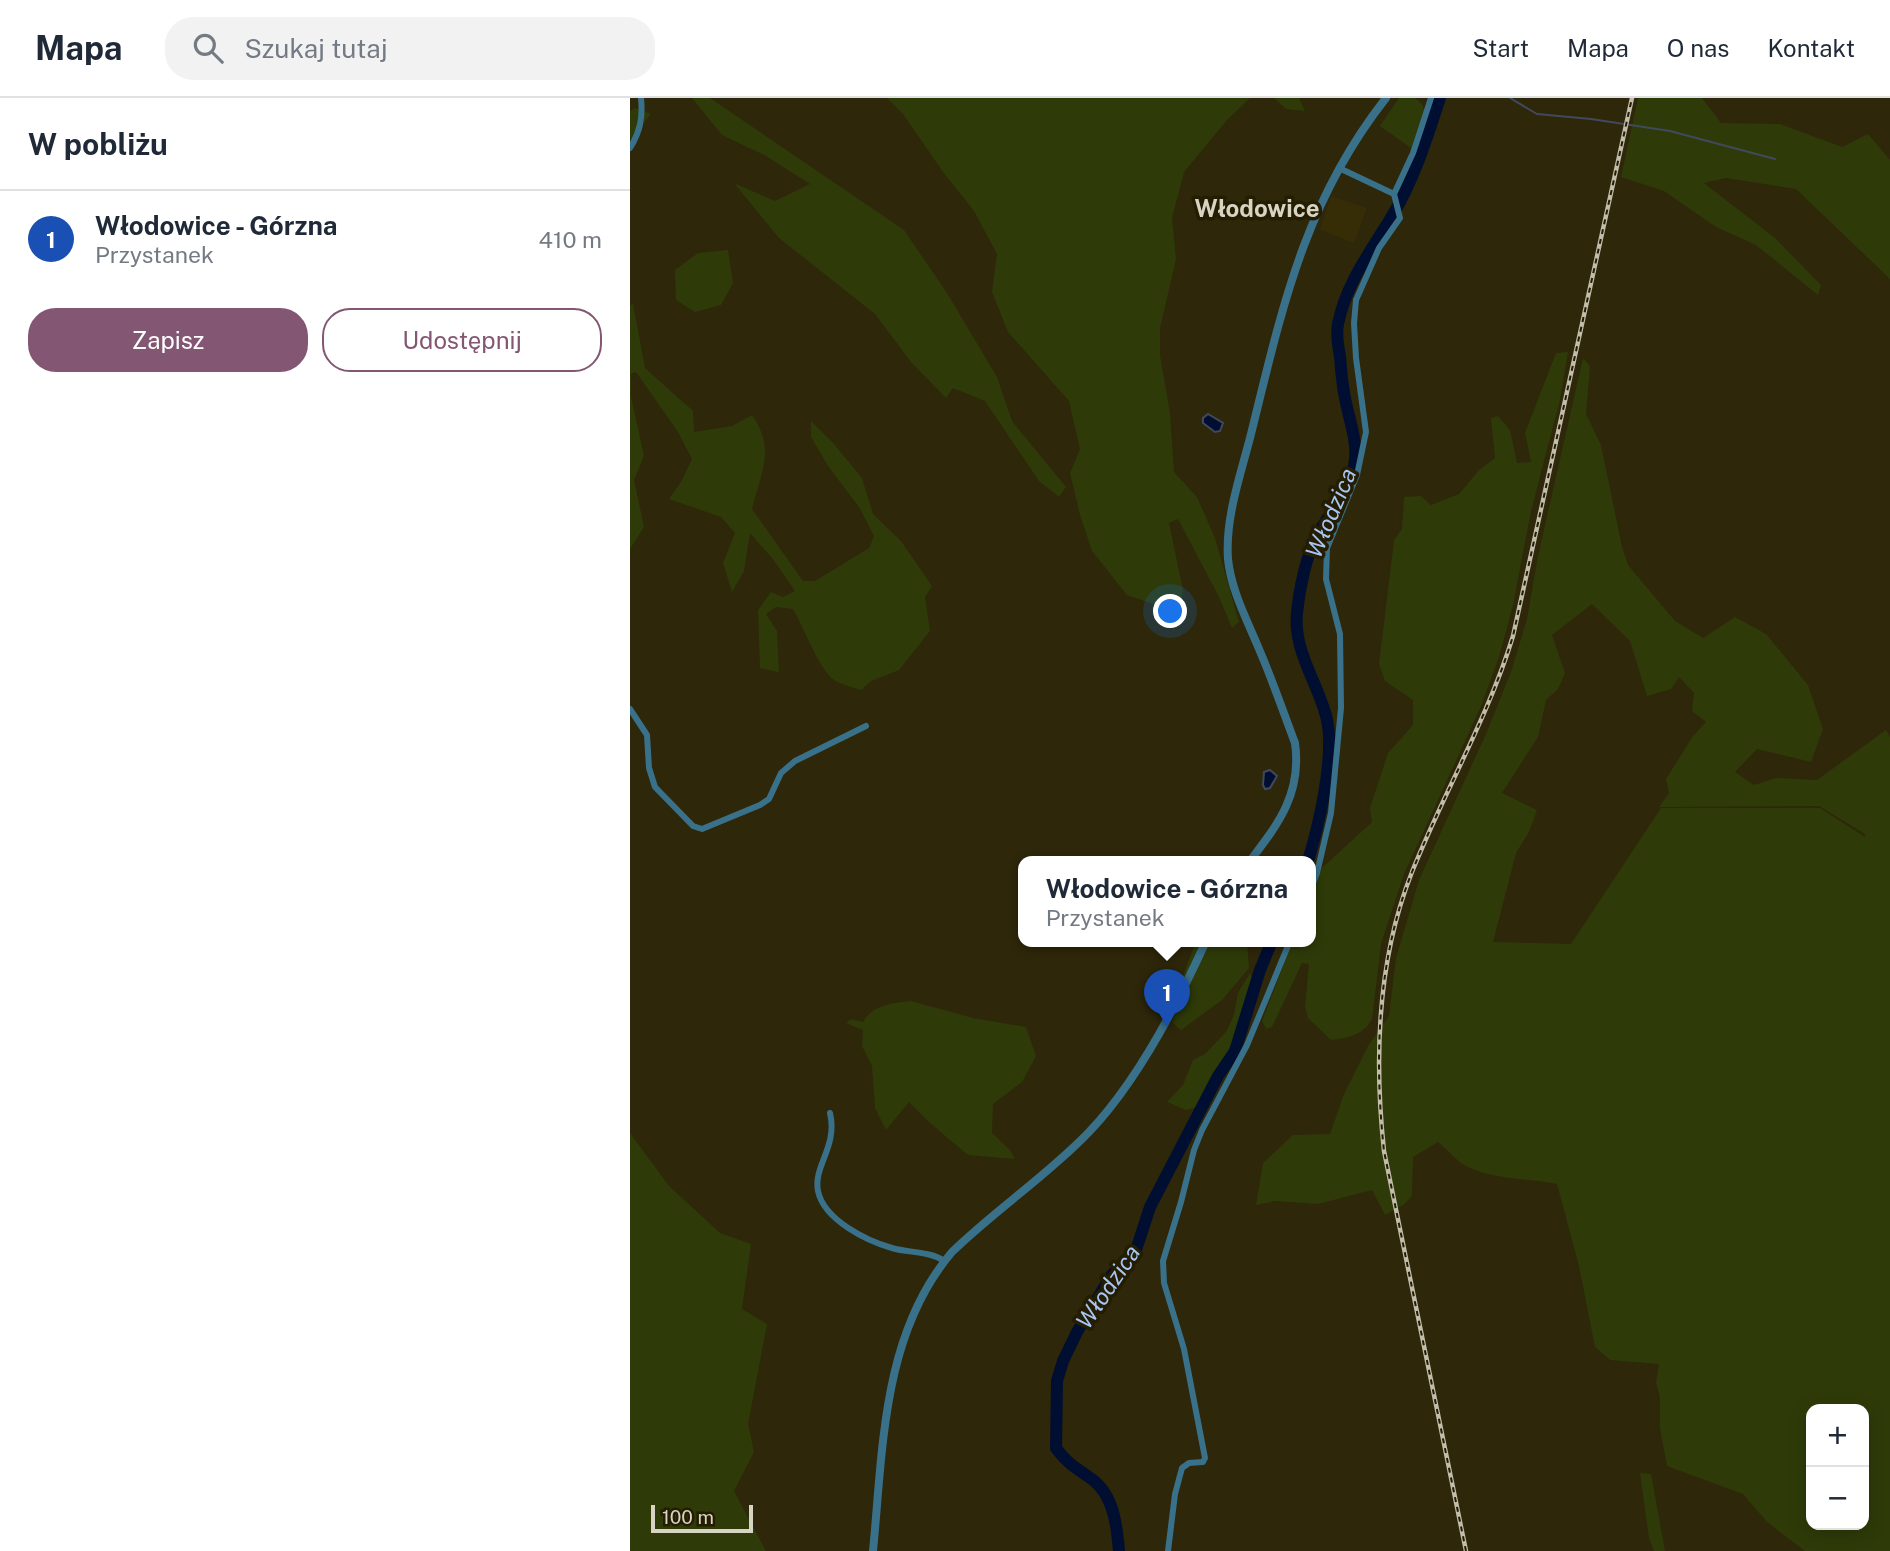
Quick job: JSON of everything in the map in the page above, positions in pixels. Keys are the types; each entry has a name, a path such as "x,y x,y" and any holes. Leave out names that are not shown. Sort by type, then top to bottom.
{"street":[{"path":"630,148 638,135 643,115 641,98"},
{"path":"1254,856 1278,825 1286,807 1293,789 1297,755 1295,743 1234,588 1228,559 1229,531 1271,351 1292,275 1339,168 1386,98"},
{"path":"1316,876 1331,813 1341,708 1340,634 1326,579 1326,548 1357,475 1364,448 1365,414 1355,336 1356,300 1379,248 1401,218 1395,197 1413,153 1427,99"},
{"path":"1339,168 1395,197"},
{"path":"630,709 647,735 649,768 655,788 693,826 702,829 760,806 769,799 781,773 795,761 866,726"},
{"path":"873,1551 893,1373 922,1299 944,1261 968,1236 1088,1133 1120,1097 1203,947"},
{"path":"1168,1551 1175,1494 1182,1468 1203,1462 1205,1458 1184,1349 1162,1271 1164,1251 1202,1130 1247,1045 1288,947"},
{"path":"830,1113 833,1133 818,1184 818,1194 831,1213 868,1239 892,1248 937,1256 944,1261"}],"shaded area":[{"path":"1331,196 1367,208 1354,243 1320,230"}],"green space":[{"path":"692,98 710,98 904,230 947,293 997,377 1012,421 1066,487 1059,497 1039,481 985,401 953,388 946,398 911,362 875,314 779,238 734,183 775,201 810,184 766,156 722,135"},
{"path":"887,98 1250,98 1227,120 1184,172 1172,218 1176,259 1160,328 1160,355 1170,413 1174,472 1197,497 1215,538 1239,622 1232,628 1219,597 1178,519 1169,523 1183,590 1181,608 1162,607 1127,595 1092,551 1070,473 1080,449 1069,401 1008,332 992,292 997,254 974,211 903,114"},
{"path":"1274,98 1299,98 1305,111 1286,109"},
{"path":"1399,98 1415,98 1424,110 1411,148 1380,126"},
{"path":"1638,98 1702,98 1721,123 1780,124 1842,147 1868,134 1890,160 1890,279 1796,189 1726,178 1704,183 1775,238 1821,285 1818,295 1756,245 1716,227 1664,191 1621,177"},
{"path":"635,108 651,114 630,140 630,111"},
{"path":"728,250 733,283 721,305 695,312 676,300 675,270 698,253"},
{"path":"633,304 645,368 693,411 694,432 732,426 752,415 759,427 765,450 752,509 803,581 815,581 869,548 874,536 859,507 828,466 811,437 811,421 862,478 873,514 901,541 932,586 925,597 930,631 899,670 871,681 861,690 837,682 823,668 793,609 776,607 766,614 777,631 779,672 760,668 758,610 771,592 783,597 795,591 750,533 744,571 732,592 723,563 735,533 721,517 669,499 692,459 678,432 636,372 631,374 631,396 644,456 634,480 644,527 630,549 630,305"},
{"path":"1568,352 1560,400 1531,511 1513,605 1499,657 1482,704 1404,874 1381,944 1372,1019 1355,1035 1331,1040 1308,1018 1305,1007 1309,964 1302,963 1272,1027 1266,1029 1262,1021 1291,947 1316,947 1316,883 1322,868 1372,822 1370,808 1388,753 1413,725 1413,700 1385,681 1379,664 1394,540 1402,529 1404,497 1421,496 1431,505 1459,494 1479,470 1495,458 1491,418 1498,416 1510,430 1517,463 1531,462 1525,433 1556,353"},
{"path":"1583,358 1590,366 1586,414 1601,445 1628,565 1675,621 1703,638 1735,617 1766,634 1808,685 1823,729 1811,762 1757,749 1735,772 1754,785 1776,778 1817,780 1886,730 1890,737 1890,1551 1805,1551 1767,1522 1743,1494 1667,1466 1656,1382 1659,1364 1610,1360 1595,1347 1579,1266 1557,1184 1500,1177 1478,1171 1460,1162 1438,1142 1413,1157 1412,1196 1403,1205 1385,1215 1372,1190 1318,1204 1275,1201 1256,1205 1263,1163 1293,1135 1330,1134 1344,1094 1368,1046 1389,1016 1396,958 1419,880 1486,734 1511,672 1527,619 1538,556","holes":["1592,604 1630,641 1647,696 1671,689 1679,677 1694,693 1692,711 1706,722 1693,736 1666,779 1669,793 1659,807 1819,806 1865,834 1865,837 1820,808 1661,808 1571,944 1493,942 1516,853 1529,832 1537,810 1502,793 1538,737 1546,700 1558,689 1565,673 1552,635"]},
{"path":"1194,947 1247,947 1249,968 1222,1000 1181,1030 1172,1022 1182,998 1183,976"},
{"path":"1250,973 1252,978 1232,1063 1210,1104 1186,1110 1167,1102 1183,1085 1193,1060 1205,1054 1226,1032 1234,1015 1238,993"},
{"path":"911,1001 973,1018 1026,1027 1036,1056 1022,1082 993,1104 992,1133 1010,1150 1015,1159 968,1155 909,1102 886,1130 875,1108 872,1066 862,1046 863,1030 846,1023 851,1019 863,1022 878,1008"},
{"path":"630,1133 669,1186 720,1233 751,1244 742,1309 767,1324 748,1424 754,1452 734,1491 766,1551 630,1551"},
{"path":"1640,1473 1651,1474 1665,1551 1654,1551 1649,1538"}],"water":[{"path":"1208,414 1223,423 1220,431 1215,432 1203,423 1203,418"},
{"path":"1270,770 1277,776 1270,788 1265,789 1264,772"}],"waterway":[{"name":"Włodzica","path":"1309,856 1325,790 1329,735 1323,707 1299,641 1297,613 1301,584 1313,544 1348,484 1355,458 1342,382 1338,324 1353,281 1407,188 1440,98"},
{"path":"1510,98 1537,114 1670,131 1775,159"},
{"name":"Włodzica","path":"1119,1551 1115,1522 1106,1494 1093,1480 1069,1463 1056,1448 1057,1381 1077,1332 1111,1276 1136,1250 1150,1207 1218,1076 1235,1051 1270,947"}],"railway":[{"path":"1466,1551 1384,1151 1379,1045 1385,974 1400,905 1412,872 1491,696 1513,636 1632,98"}],"place":[{"name":"Włodowice - Górzna","path":"1167,1027"}],"district":[{"name":"Włodowice","path":"1257,209"}]}
